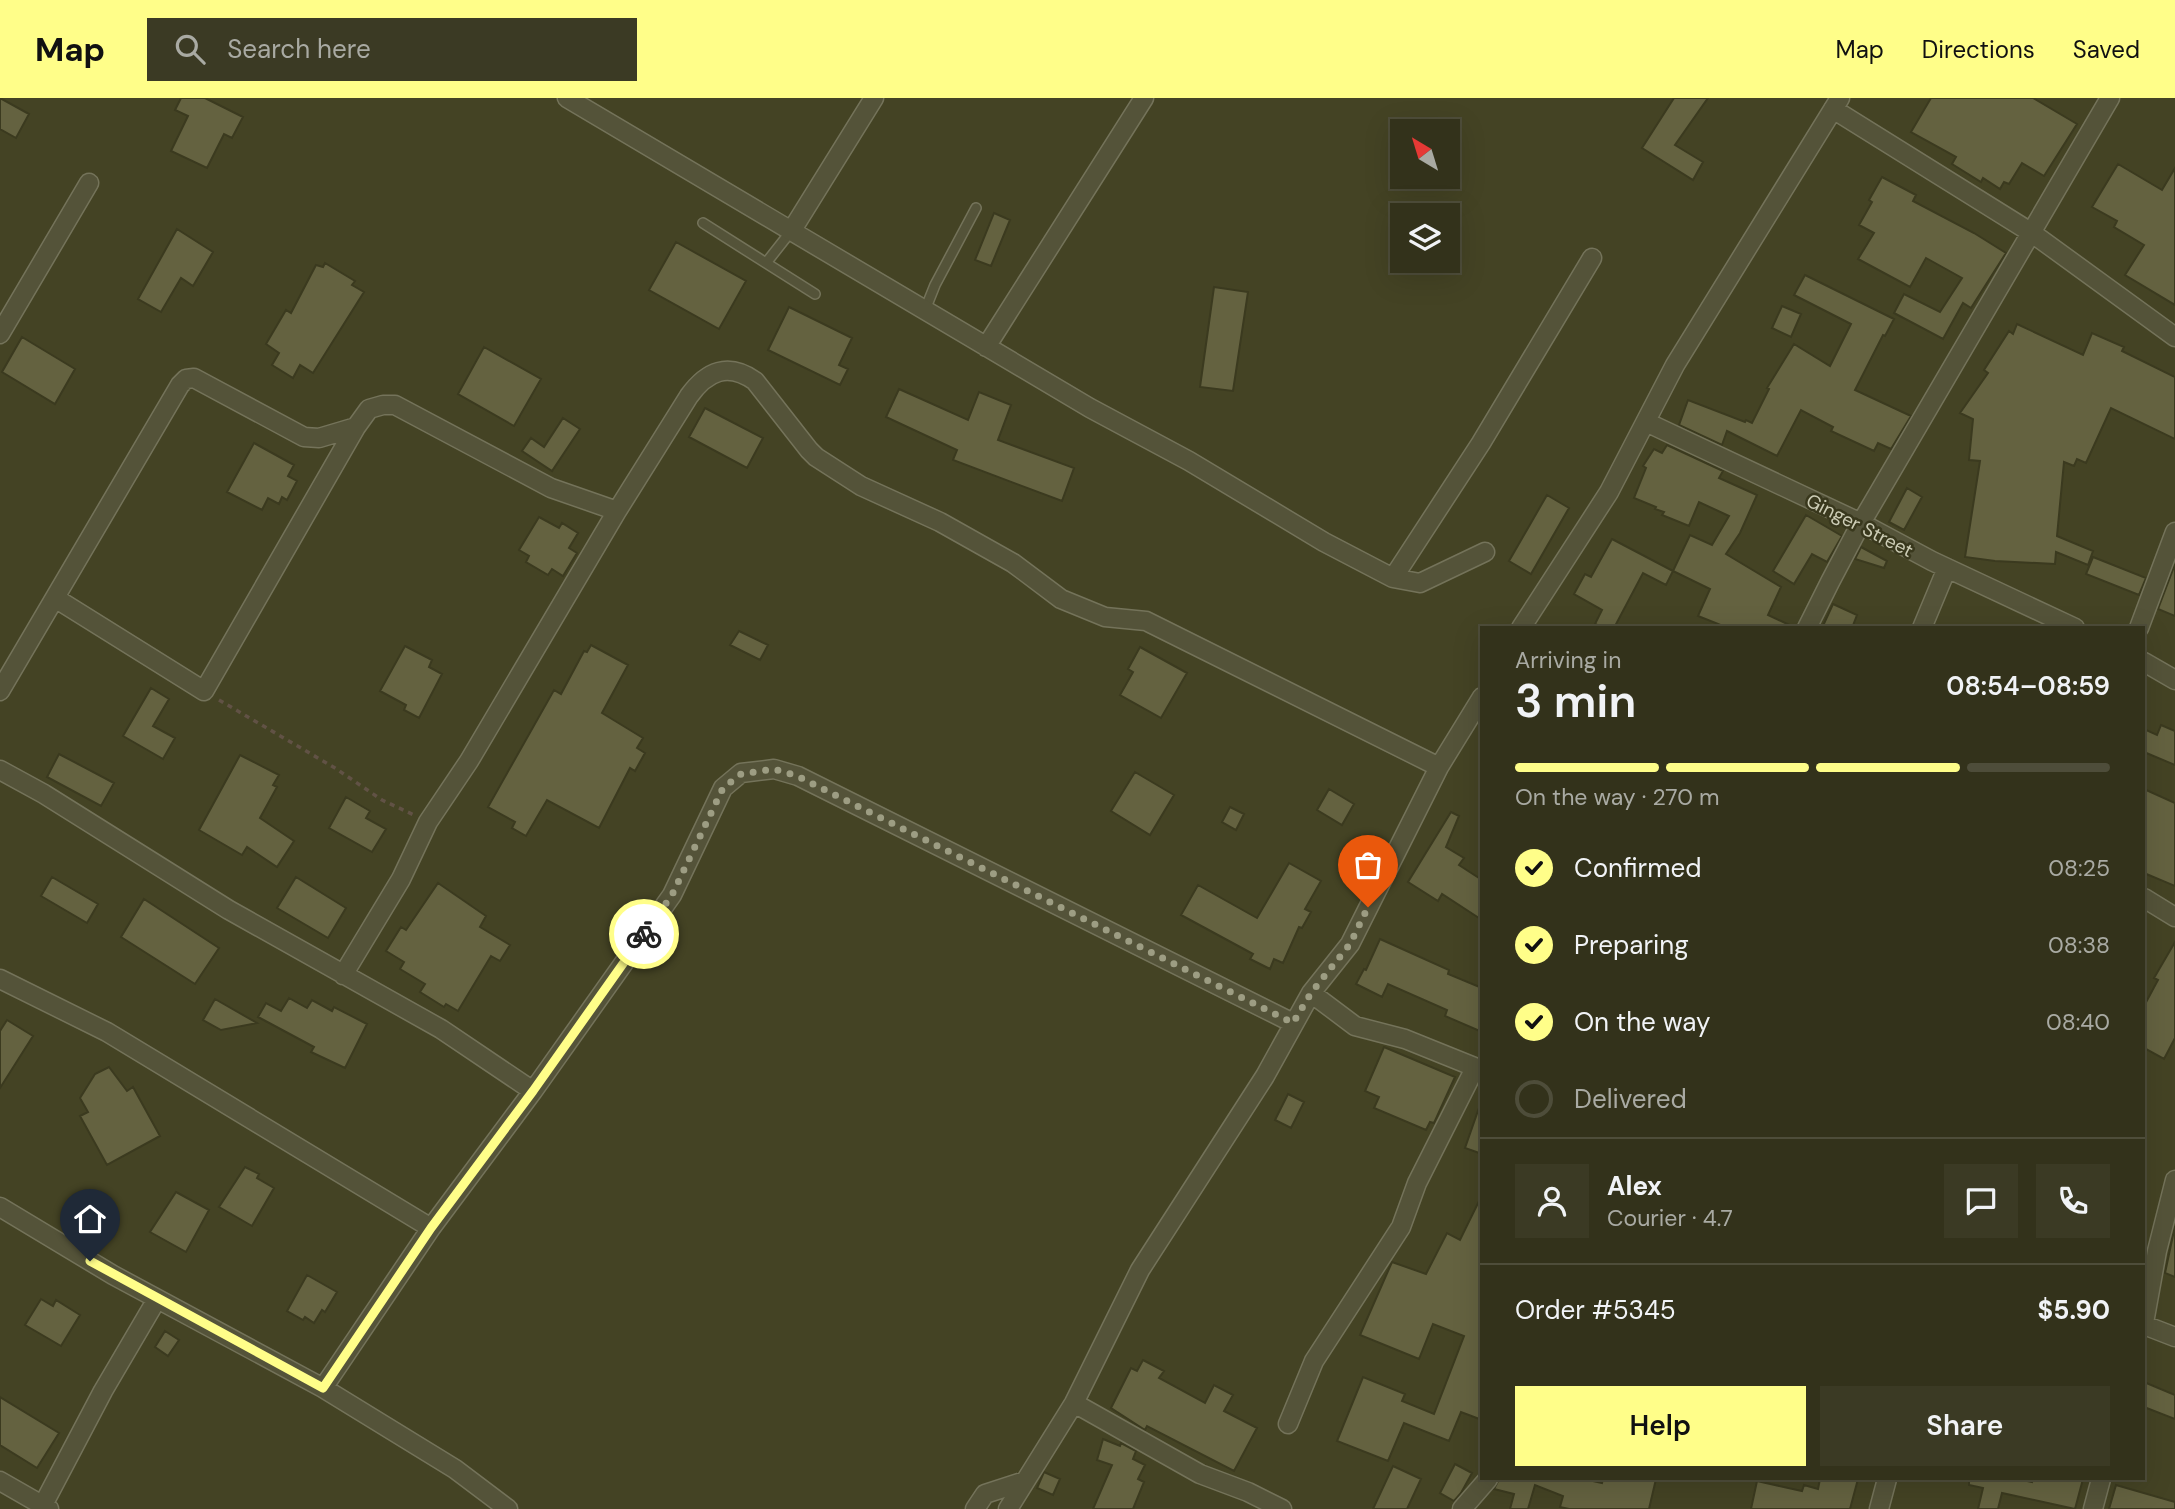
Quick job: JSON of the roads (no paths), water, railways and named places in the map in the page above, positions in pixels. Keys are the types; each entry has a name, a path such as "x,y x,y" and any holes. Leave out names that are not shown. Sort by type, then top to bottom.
{"street":[{"path":"567,98 1090,408 1189,461 1324,542 1393,578 1420,583 1485,552"},
{"path":"792,230 874,98"},
{"path":"986,347 1144,98"},
{"path":"1808,626 1861,523 2110,98"},
{"path":"1522,626 1609,492 1675,365 1836,104 2032,233 2175,337"},
{"path":"0,334 89,183"},
{"path":"1393,578 1481,443 1592,258"},
{"path":"343,975 401,879 428,822 469,761 617,511 697,385 713,373 731,371 745,374 755,381 816,457 861,486 940,522 1013,563 1061,599 1105,617 1146,621 1439,767"},
{"path":"0,691 186,379 194,378 304,437 318,438 356,427"},
{"path":"55,598 204,691 356,427 369,409 383,405 394,405 551,488 617,511"},
{"name":"Ginger Street","path":"1646,422 2071,626"},
{"path":"2140,626 2175,532"},
{"path":"1924,626 1947,568"},
{"path":"2145,663 2175,680"},
{"path":"1008,1509 1074,1403 1140,1270 1265,1076 1311,993 1350,944 1439,767 1480,700"},
{"path":"323,1388 431,1228 533,1091 672,895 723,788 741,774 774,769 797,776 1293,1023"},
{"path":"0,770 44,794 229,910 441,1029 533,1091"},
{"path":"2145,899 2175,917"},
{"path":"0,979 107,1032 431,1228"},
{"path":"1288,1424 1314,1361 1401,1227 1418,1182 1478,1069 1405,1038 1355,1026 1311,993"},
{"path":"2145,1318 2157,1251 2175,1180"},
{"path":"0,1207 113,1275 323,1388 455,1469 508,1509"},
{"path":"0,1481 46,1507 103,1391 158,1299"},
{"path":"2145,1324 2175,1337"},
{"path":"1074,1403 1200,1474 1248,1492 1282,1509"},
{"path":"1462,1509 1487,1480"},
{"path":"1879,1509 1886,1480"},
{"path":"2092,1509 2101,1480"},
{"path":"975,1509 985,1494 1025,1481"}],"lane":[{"path":"925,310 935,285 976,208"},
{"path":"703,223 815,294"},
{"path":"766,263 792,230"}]}
